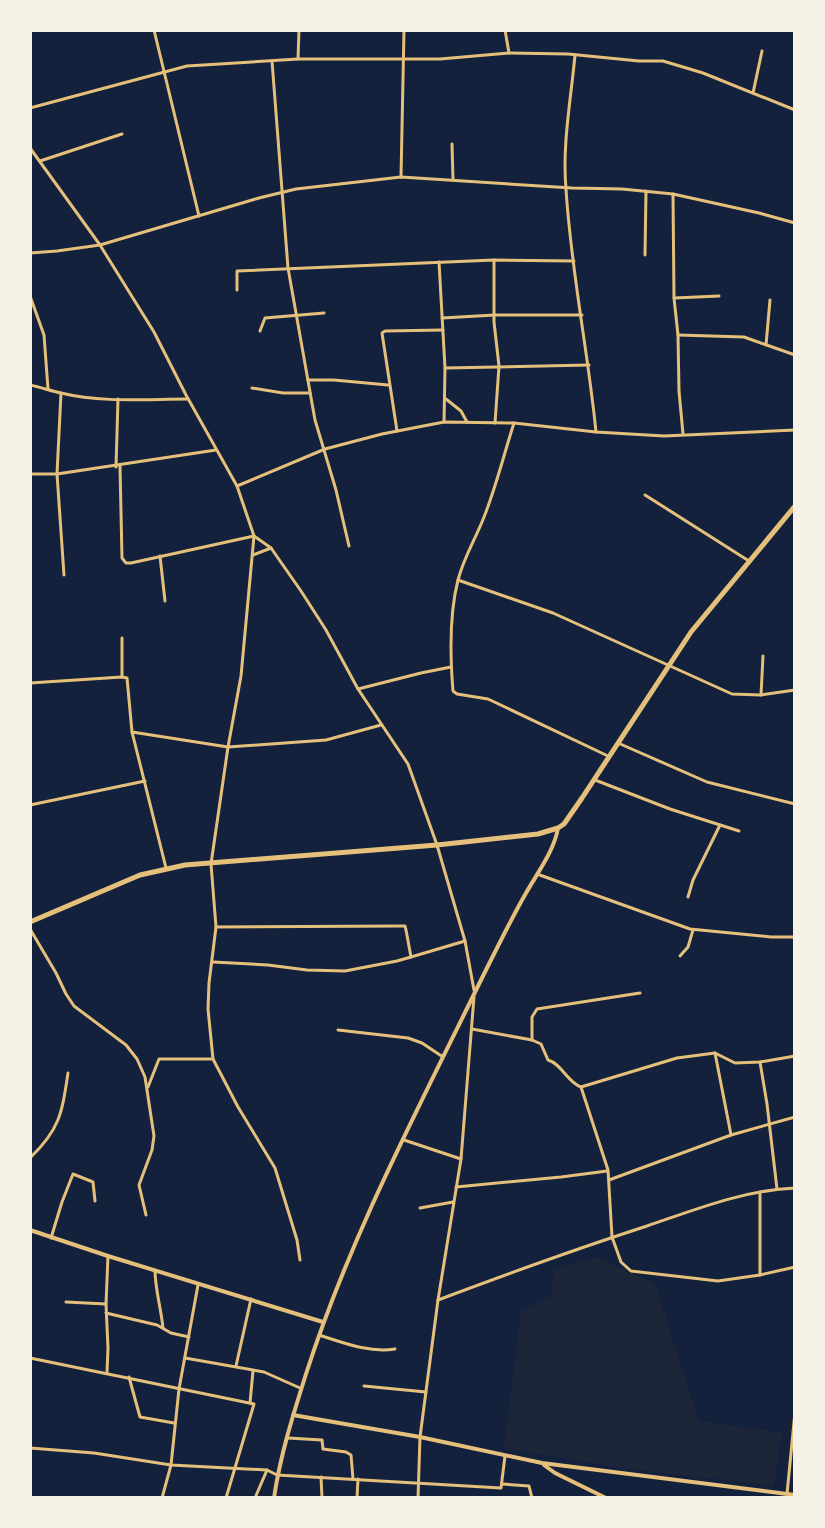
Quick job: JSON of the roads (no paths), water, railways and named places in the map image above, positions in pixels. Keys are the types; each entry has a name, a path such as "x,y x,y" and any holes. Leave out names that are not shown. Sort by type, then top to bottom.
{"main road":[{"path":"30,922 127,880 185,865 437,845 538,834 558,828 595,780 691,632 795,506"}],"street":[{"path":"154,30 199,216"},
{"path":"298,59 299,30"},
{"path":"401,177 404,30"},
{"path":"505,30 509,53"},
{"path":"753,93 762,51"},
{"path":"30,108 187,66 298,59 403,60 509,53 663,61 703,73 795,110"},
{"path":"575,55 565,188 596,432"},
{"path":"272,60 288,268 315,420 349,546"},
{"path":"40,161 122,134"},
{"path":"452,144 453,180"},
{"path":"30,148 100,245 154,332 237,486 254,536 241,676 211,864 216,927 208,1009 213,1059 275,1168 300,1260"},
{"path":"30,253 100,245 283,192 401,177 673,194 795,223"},
{"path":"645,255 646,191"},
{"path":"673,194 674,298 683,435"},
{"path":"237,290 237,271 494,260 574,261"},
{"path":"494,260 494,322 499,366 495,423"},
{"path":"439,262 445,368 444,422"},
{"path":"30,296 44,335 48,389"},
{"path":"674,298 719,296"},
{"path":"766,345 770,300"},
{"path":"260,331 265,318 324,313"},
{"path":"442,318 582,315"},
{"path":"397,431 382,333 443,330"},
{"path":"678,335 744,337 795,355"},
{"path":"445,368 589,365"},
{"path":"308,380 390,385"},
{"path":"30,385 61,393 118,399 188,399"},
{"path":"252,388 310,393"},
{"path":"61,393 57,474 64,575"},
{"path":"444,398 461,411 467,422"},
{"path":"118,399 122,558 126,563 131,563 254,536 271,548 326,630 358,689 408,764 437,845 465,941 475,993 472,1029 461,1159 420,1437 418,1498"},
{"path":"237,486 325,449 444,422 514,423 664,436 795,430"},
{"path":"514,423 484,519 458,580 452,622 453,691 488,699 609,757"},
{"path":"30,474 57,474 217,450"},
{"path":"645,495 749,561"},
{"path":"252,555 271,548"},
{"path":"160,556 165,601"},
{"path":"458,580 553,613 732,694 761,695 795,690"},
{"path":"122,638 122,677"},
{"path":"761,695 763,656"},
{"path":"358,689 451,667"},
{"path":"30,683 128,679 132,732 166,869"},
{"path":"132,732 228,747 326,740 382,725"},
{"path":"617,743 707,782 795,804"},
{"path":"595,780 739,831"},
{"path":"30,805 145,781"},
{"path":"688,897 720,825"},
{"path":"274,1498 277,1475 301,1389 323,1322 355,1244 507,927 554,844 558,828"},
{"path":"537,874 693,930 795,937"},
{"path":"216,927 405,926 411,957"},
{"path":"30,929 74,1006 126,1045 145,1077 154,1136 139,1185 146,1215"},
{"path":"680,956 688,947 693,930"},
{"path":"211,962 345,971 397,961 465,941"},
{"path":"532,1040 532,1017 537,1009 640,993"},
{"path":"472,1029 541,1044 548,1060 581,1087 677,1058 715,1053 735,1063 795,1056"},
{"path":"338,1030 408,1038 443,1057"},
{"path":"715,1053 731,1135"},
{"path":"147,1089 159,1059 213,1059"},
{"path":"760,1062 777,1189"},
{"path":"30,1158 58,1124 68,1073"},
{"path":"581,1087 608,1170 612,1237 621,1262 631,1271 718,1281 795,1267"},
{"path":"609,1180 731,1135 795,1117"},
{"path":"404,1140 461,1159"},
{"path":"456,1187 608,1170"},
{"path":"51,1238 73,1174 93,1182 95,1201"},
{"path":"438,1300 701,1208 760,1192 795,1188"},
{"path":"760,1192 760,1275"},
{"path":"420,1208 453,1202"},
{"path":"30,1230 323,1322"},
{"path":"107,1373 108,1256"},
{"path":"155,1270 163,1328"},
{"path":"162,1498 171,1465 179,1389 198,1282"},
{"path":"236,1367 251,1299"},
{"path":"66,1302 106,1304"},
{"path":"106,1313 157,1325 171,1333 189,1337"},
{"path":"319,1335 364,1349 395,1349"},
{"path":"30,1358 254,1404 226,1498"},
{"path":"185,1358 264,1372 301,1389"},
{"path":"250,1403 253,1371"},
{"path":"129,1377 140,1417 175,1424"},
{"path":"364,1386 426,1392"},
{"path":"787,1494 795,1412"},
{"path":"293,1415 420,1437 542,1463 764,1495 795,1495"},
{"path":"287,1438 322,1440 323,1449 351,1455 358,1498"},
{"path":"30,1448 94,1453 171,1465 267,1470 277,1475 501,1488 505,1456"},
{"path":"542,1463 555,1473 606,1498"},
{"path":"255,1498 267,1470"},
{"path":"321,1477 322,1498"},
{"path":"502,1484 529,1486 532,1498"}]}
